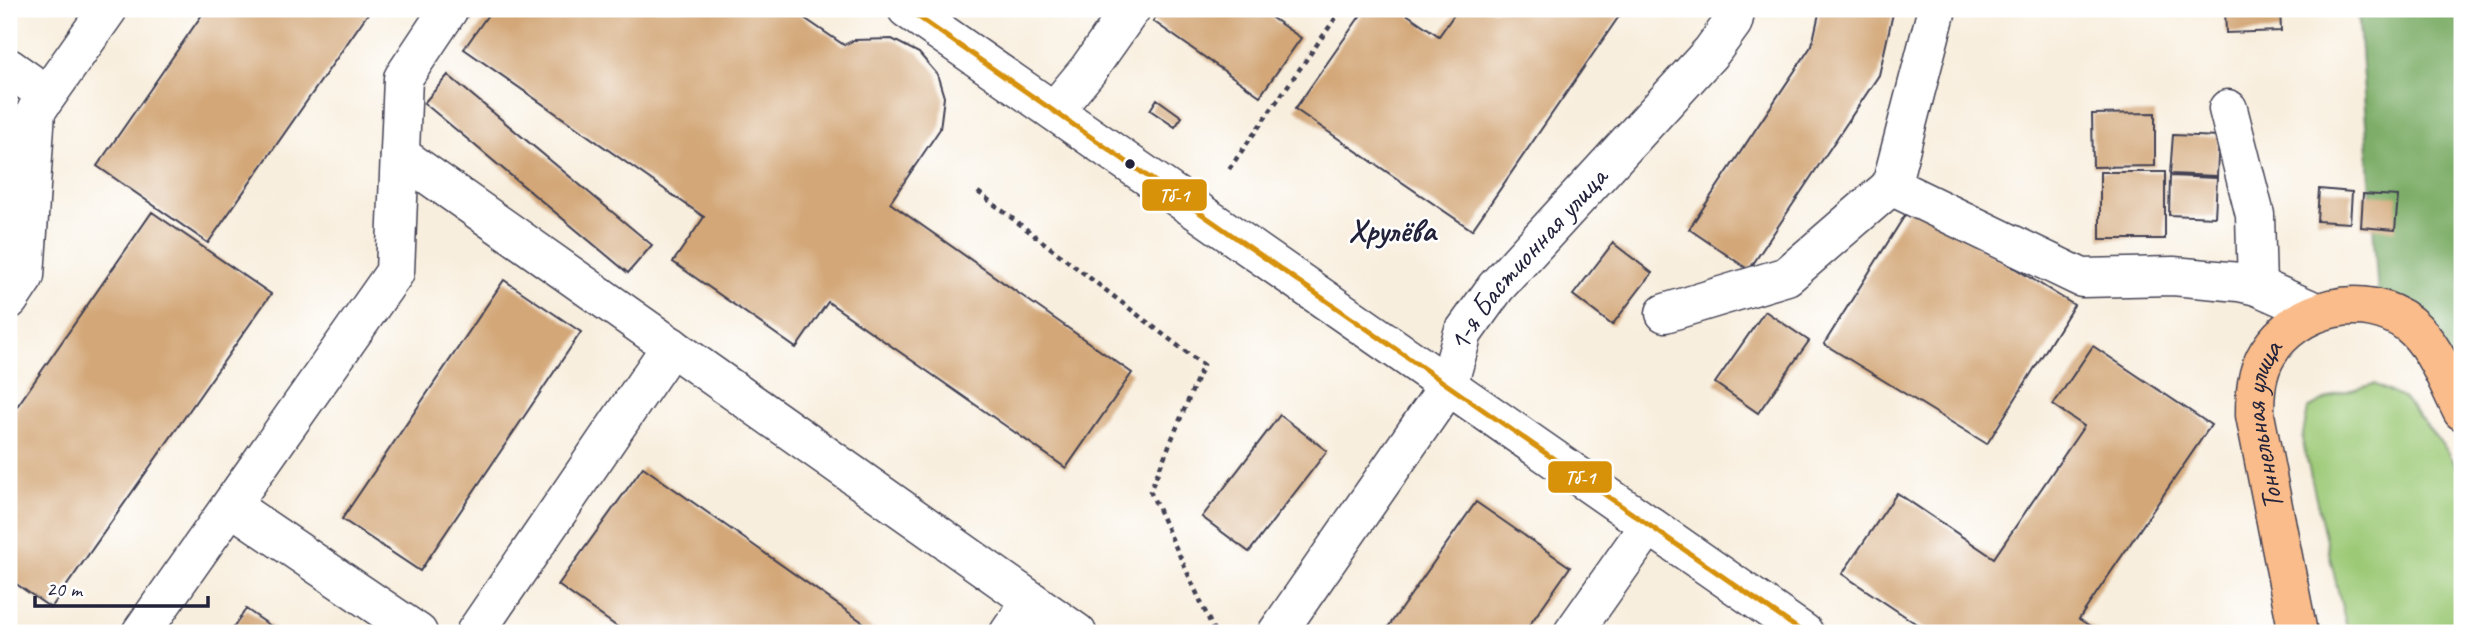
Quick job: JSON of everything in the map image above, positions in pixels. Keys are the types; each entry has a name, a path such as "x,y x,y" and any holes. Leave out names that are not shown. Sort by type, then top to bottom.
{"main road":[{"name":"Тоннельная улица","path":"2298,633 2259,448 2255,415 2256,384 2267,354 2288,329 2316,312 2347,305 2379,310 2408,324 2430,347 2462,411"}],"street":[{"path":"9,300 25,276 36,111 108,9"},
{"path":"141,633 395,272 403,78 449,9"},
{"path":"907,9 1804,633"},
{"path":"1054,111 1088,70 1131,9"},
{"name":"1-я Бастионная улица","path":"1277,633 1448,387 1463,333 1496,287 1712,51 1733,22 1736,9"},
{"path":"1665,313 1787,276 1891,186 1937,9"},
{"path":"9,68 47,95"},
{"path":"2228,108 2255,215 2257,286"},
{"path":"400,155 1077,633"},
{"path":"1891,186 2082,278 2173,276 2257,286 2316,312"},
{"path":"475,633 671,346"},
{"path":"231,506 418,633"},
{"path":"1573,633 1649,526"},
{"path":"1009,633 1031,601"}],"path":[{"path":"1229,169 1342,9"},
{"path":"978,192 1203,365 1150,491 1215,633"}],"green space":[{"path":"2358,9 2462,9 2462,409 2379,310"},
{"path":"2374,384 2403,398 2448,451 2462,477 2462,633 2348,633 2302,439 2308,409 2336,394"}],"building":[{"path":"206,9 371,9 208,243 97,166"},
{"path":"492,9 791,9 844,45 854,40 892,39 919,53 937,74 944,97 940,129 890,203 1132,373 1066,468 828,302 796,348 673,262 704,217 464,49"},
{"path":"1161,9 1259,9 1301,38 1260,96 1153,21"},
{"path":"1365,9 1399,9 1439,36 1458,9 1624,9 1472,230 1295,109"},
{"path":"1820,9 1894,9 1879,75 1749,270 1689,229 1812,45"},
{"path":"2225,9 2280,9 2281,31 2226,33"},
{"path":"448,75 652,245 628,273 424,103"},
{"path":"1157,99 1182,117 1175,127 1150,110"},
{"path":"2155,113 2155,166 2093,167 2092,114"},
{"path":"2173,135 2219,137 2217,176 2170,174"},
{"path":"2100,172 2165,172 2165,239 2100,239"},
{"path":"2170,176 2217,178 2215,217 2169,215"},
{"path":"2319,189 2352,192 2350,223 2317,221"},
{"path":"2363,194 2398,196 2395,230 2361,227"},
{"path":"1912,204 2074,305 1987,444 1824,344"},
{"path":"152,212 271,294 51,608 9,579 9,418"},
{"path":"1613,243 1652,273 1612,325 1573,295"},
{"path":"504,280 581,332 420,571 342,519"},
{"path":"1765,311 1809,341 1758,413 1715,383"},
{"path":"2093,346 2211,425 2079,619 2101,633 1930,633 1842,574 1897,493 1994,558 2084,426 2053,405"},
{"path":"1280,415 1327,451 1249,552 1202,517"},
{"path":"643,467 878,633 626,633 558,585"},
{"path":"1476,502 1570,567 1524,633 1384,633"},
{"path":"246,609 281,633 230,633"}],"transit line":[{"name":"Тб-1","path":"907,9 1804,633"}],"district":[{"name":"Хрулёва","path":"1392,230"}]}
